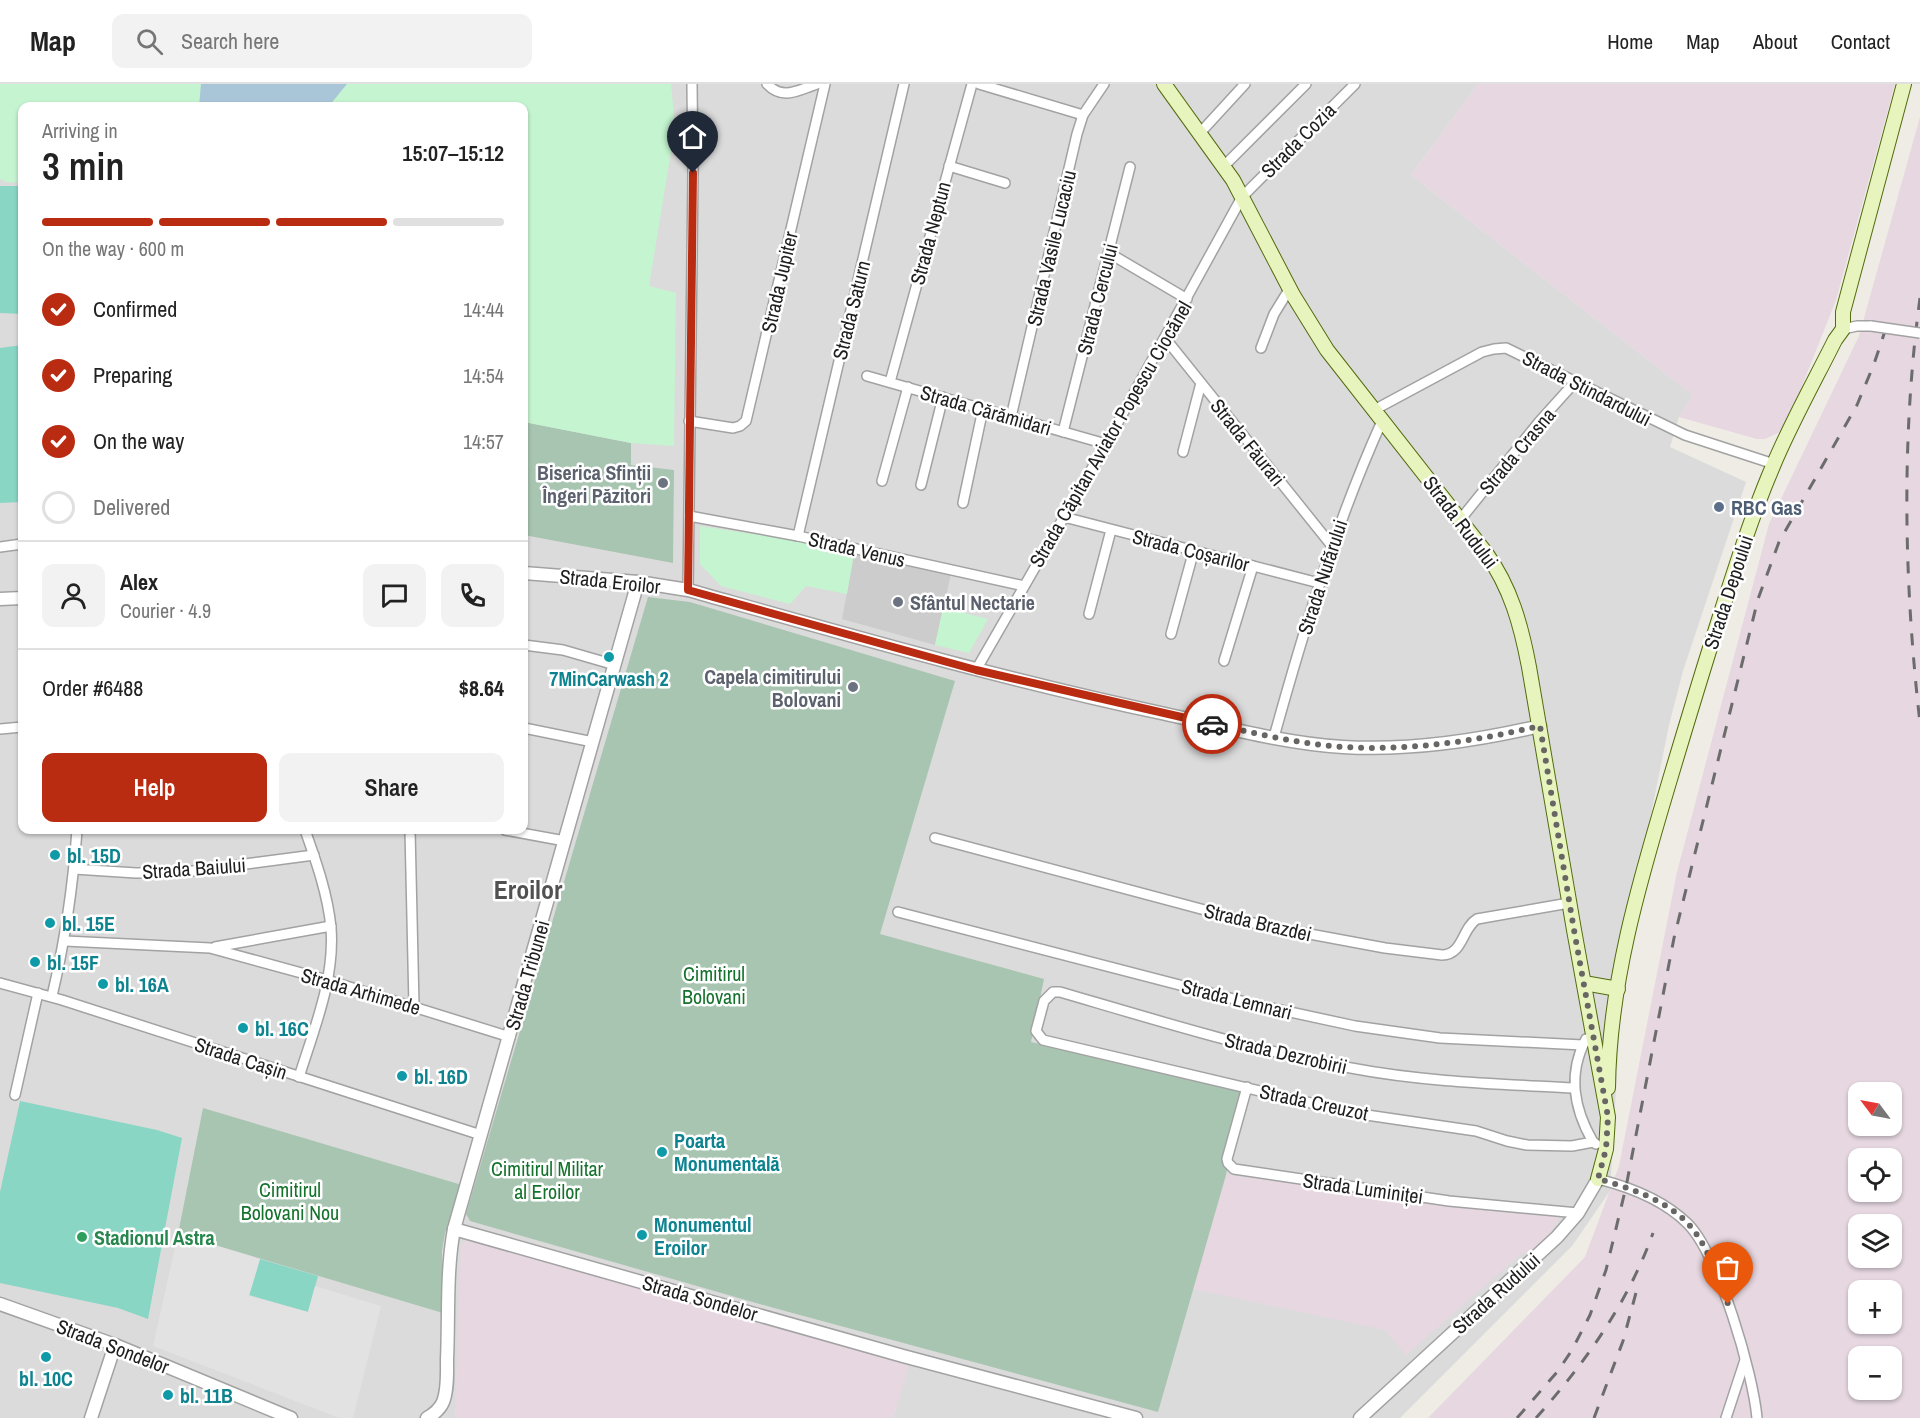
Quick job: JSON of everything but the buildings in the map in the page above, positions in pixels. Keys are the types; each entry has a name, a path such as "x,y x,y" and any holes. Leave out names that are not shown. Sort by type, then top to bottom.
{"main road":[{"name":"Strada Rudului","path":"1164,84 1224,166 1290,288 1327,350 1493,564 1510,595 1523,638 1540,726 1608,1117 1606,1149 1598,1179"},
{"name":"Strada Depoului","path":"1608,1117 1609,1069 1618,989 1647,856 1684,729 1738,561 1774,464 1842,329 1843,312 1904,84"},
{"path":"1584,982 1618,989"}],"street":[{"path":"688,590 692,84"},
{"path":"767,84 774,91 783,94 817,84"},
{"name":"Strada Jupiter","path":"689,421 734,428 746,420 825,84"},
{"name":"Strada Saturn","path":"798,536 904,84"},
{"name":"Strada Neptun","path":"890,382 972,84"},
{"path":"979,84 1083,116"},
{"name":"Strada Vasile Lucaciu","path":"1011,417 1083,116 1104,84"},
{"path":"1200,133 1245,84"},
{"path":"1224,166 1306,84"},
{"name":"Strada Cozia","path":"1242,197 1355,84"},
{"path":"949,166 1005,183"},
{"name":"Strada Cercului","path":"1063,432 1130,167"},
{"name":"Strada Căpitan Aviator Popescu Ciocănel","path":"976,670 1106,444 1242,197"},
{"path":"1109,253 1187,299"},
{"path":"1261,348 1274,314 1290,288"},
{"path":"1842,329 1857,326 1920,333"},
{"name":"Strada Făurari","path":"1165,338 1332,546"},
{"name":"Strada Stindardului","path":"1378,415 1448,370 1494,349 1506,348 1685,435 1774,464"},
{"name":"Strada Cărămidari","path":"867,376 1106,444"},
{"name":"Strada Crasna","path":"1460,520 1539,422 1575,382"},
{"path":"1183,452 1201,383"},
{"path":"882,481 908,387"},
{"path":"921,484 943,398"},
{"path":"963,503 984,409"},
{"name":"Strada Nufărului","path":"1274,737 1319,583 1378,415"},
{"name":"Strada Venus","path":"689,516 798,536 1024,586"},
{"name":"Strada Coșarilor","path":"1064,517 1319,583"},
{"path":"1089,614 1111,530"},
{"path":"0,547 18,545"},
{"path":"1171,634 1194,550"},
{"path":"1224,661 1253,566"},
{"name":"Strada Eroilor","path":"528,573 638,582 688,590 976,670 1135,708 1311,744 1377,748 1476,739 1540,726"},
{"name":"Strada Tribunei","path":"454,1228 638,582"},
{"path":"0,599 18,598"},
{"path":"528,646 562,650 615,665"},
{"path":"0,729 18,727"},
{"path":"528,729 593,742"},
{"path":"52,996 65,942 77,834"},
{"path":"299,1077 327,980 331,946 331,926 314,855 306,834"},
{"path":"410,834 414,1006"},
{"path":"527,834 565,841"},
{"name":"Strada Brazdei","path":"935,838 1261,925 1385,948 1442,955 1448,955 1454,951 1470,924 1477,919 1569,903"},
{"name":"Strada Baiului","path":"74,869 136,873 185,872 314,855"},
{"name":"Strada Lemnari","path":"897,912 1253,1004 1355,1026 1449,1038 1583,1045"},
{"name":"Strada Arhimede","path":"65,942 210,948 331,926"},
{"name":"Strada Arhimede","path":"210,948 327,980 510,1037"},
{"name":"Strada Cașin","path":"0,983 52,996 481,1135"},
{"name":"Strada Dezrobirii","path":"1039,1036 1036,1031 1044,1001 1053,992 1060,992 1237,1042 1353,1069 1482,1083 1574,1088"},
{"path":"15,1095 38,993"},
{"path":"1591,1029 1583,1045 1574,1074 1574,1088 1579,1114 1593,1142 1606,1149"},
{"name":"Strada Creuzot","path":"1039,1036 1053,1042 1353,1113 1476,1131 1516,1143 1572,1146 1593,1142"},
{"name":"Strada Luminiței","path":"1247,1087 1227,1159 1234,1169 1449,1201 1578,1213"},
{"path":"1598,1179 1626,1187 1666,1208 1695,1232 1721,1285 1745,1359 1759,1416"},
{"name":"Strada Rudului","path":"1360,1418 1546,1247 1578,1213 1598,1179"},
{"path":"427,1418 436,1412 444,1401 446,1391 448,1284 454,1228"},
{"name":"Strada Sondelor","path":"454,1228 891,1352 1136,1418"},
{"name":"Strada Sondelor","path":"0,1304 115,1345 291,1418"},
{"path":"91,1418 115,1345"},
{"path":"1726,1418 1745,1359"}],"shaded area":[{"path":"0,84 1478,84 1411,175 1693,395 1679,417 1670,447 1746,482 1683,671 1669,725 1642,859 1620,1022 1610,1191 1572,1246 1400,1418 893,1418 908,1365 472,1237 455,1418 0,1418"},
{"path":"201,84 347,84 332,102 199,102"},
{"path":"1478,84 1895,84 1836,300 1788,421 1778,433 1765,439 1757,439 1679,417 1693,395 1411,175"},
{"path":"1920,117 1920,1418 1428,1418 1585,1257 1619,1166 1677,872 1769,524 1859,336"},
{"path":"0,186 18,186 18,314 0,313"},
{"path":"18,346 18,502 0,503 0,348"},
{"path":"854,554 951,574 935,645 842,619"},
{"name":"Stadionul Astra","path":"20,1101 157,1130 182,1138 148,1319 118,1308 0,1283 0,1192"},
{"path":"1226,1175 1560,1217 1538,1247 1521,1254 1406,1355 1385,1330 1192,1289"},
{"path":"178,1234 260,1259 249,1296 308,1312 315,1286 381,1306 353,1418 339,1418 153,1346"},
{"path":"472,1237 909,1365 893,1418 455,1418 461,1244"},
{"path":"260,1259 318,1276 308,1312 249,1295"}],"green space":[{"path":"0,84 671,84 675,127 649,286 676,293 674,446 631,443 528,423 528,102 18,102 18,183 0,179"},
{"path":"528,423 631,443 631,465 674,470 673,563 528,536"},
{"path":"700,526 852,549 854,554 847,594 806,586 790,604 721,586 700,564"},
{"name":"Cimitirul Bolovani","path":"648,597 690,602 955,681 880,934 1044,979 1031,1042 1242,1090 1226,1175 1158,1412 774,1308 470,1221 466,1214"},
{"path":"943,608 988,619 969,653 935,645"},
{"name":"Cimitirul Bolovani Nou","path":"203,1108 462,1185 445,1233 442,1251 443,1313 178,1234"}],"railway":[{"path":"1920,298 1907,457 1908,564 1920,723"},
{"path":"1517,1418 1558,1371 1572,1350 1590,1315 1606,1270 1626,1187 1674,938 1758,599 1779,542 1857,405 1889,319"},
{"path":"1536,1418 1604,1331 1631,1284 1653,1233"},
{"path":"1594,1418 1623,1341 1637,1289"}],"way so far":[{"path":"1212,724 1311,744 1377,748 1494,737 1540,726 1608,1117 1606,1149 1598,1179 1632,1190 1666,1208 1688,1224 1706,1251 1728,1304"}],"place":[{"name":"Biserica Sfinții Îngeri Păzitori","path":"663,483"},
{"name":"RBC Gas","path":"1719,507"},
{"name":"Sfântul Nectarie","path":"898,602"},
{"name":"7MinCarwash 2","path":"609,657"},
{"name":"Capela cimitirului Bolovani","path":"853,687"},
{"name":"bl. 15D","path":"55,855"},
{"name":"bl. 15E","path":"50,923"},
{"name":"bl. 15F","path":"35,962"},
{"name":"bl. 16A","path":"103,984"},
{"name":"bl. 16C","path":"243,1028"},
{"name":"bl. 16D","path":"402,1076"},
{"name":"Poarta Monumentală","path":"662,1152"},
{"name":"Monumentul Eroilor","path":"642,1235"},
{"name":"Stadionul Astra","path":"82,1237"},
{"name":"bl. 10C","path":"46,1357"},
{"name":"bl. 11B","path":"168,1395"}],"district":[{"name":"Eroilor","path":"528,889"}],"route":[{"path":"693,173 688,590 976,670 1212,724"}],"park label":[{"name":"Cimitirul Militar al Eroilor","path":"547,1180"}]}
